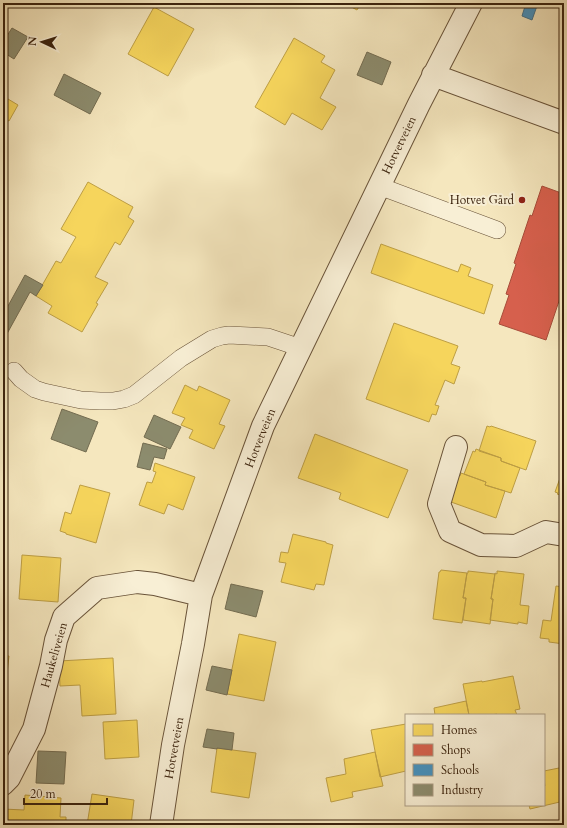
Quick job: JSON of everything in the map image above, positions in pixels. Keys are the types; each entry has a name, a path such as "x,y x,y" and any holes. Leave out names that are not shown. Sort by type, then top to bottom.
{"street":[{"name":"Hotvetveien","path":"161,825 173,745 201,595 263,426 433,75 471,3"},
{"path":"433,75 564,123"},
{"path":"456,447 439,504 450,531 481,545 516,546 546,532 564,535"},
{"name":"Haukeliveien","path":"3,784 9,778 34,729 56,640 64,617 97,588 137,582 155,584 201,595"}],"lane":[{"path":"379,186 497,230"},
{"path":"14,371 21,379 35,389 44,392 81,400 113,401 134,395 181,358 212,339 222,336 268,337 301,348"}],"building: Homes":[{"path":"344,3 361,3 357,10"},
{"path":"154,7 194,29 168,76 128,54"},
{"path":"294,38 325,56 321,62 335,70 320,98 336,107 322,130 292,113 285,125 255,107"},
{"path":"3,96 18,105 9,121 3,118"},
{"path":"88,182 133,207 128,217 134,221 120,245 115,242 95,277 108,283 96,303 98,304 82,332 48,313 52,306 36,296 56,261 61,263 76,237 61,229"},
{"path":"381,244 458,272 461,264 471,268 468,276 493,285 484,314 371,273"},
{"path":"394,323 458,346 451,364 460,367 454,384 445,380 435,405 439,406 436,415 432,414 429,422 366,399"},
{"path":"185,385 197,391 199,386 230,400 219,424 225,426 214,449 189,438 193,430 181,425 185,418 172,413"},
{"path":"487,426 536,441 526,470 501,461 501,458 479,451"},
{"path":"315,434 408,470 388,518 339,499 341,493 298,478"},
{"path":"476,449 501,458 501,461 520,468 511,493 485,485 486,482 464,474 473,451 475,452"},
{"path":"155,463 195,477 183,510 168,504 164,514 139,505 147,482 152,483 156,472 153,471"},
{"path":"564,467 564,496 555,492"},
{"path":"461,473 486,482 485,485 505,491 496,518 451,502 457,475 460,476"},
{"path":"80,485 110,493 96,543 60,531 65,512 71,514"},
{"path":"293,534 333,545 324,585 316,584 314,590 281,582 286,563 279,562 281,552 288,553"},
{"path":"22,555 61,558 58,602 19,599"},
{"path":"441,570 467,573 463,598 466,598 462,623 433,619 439,572"},
{"path":"468,571 495,574 491,599 493,599 490,624 463,620 466,598 463,598"},
{"path":"497,571 524,574 520,605 529,606 527,624 490,620 493,599 491,599 495,573 497,574"},
{"path":"556,586 564,587 564,644 549,642 549,639 540,638 543,620 551,621"},
{"path":"239,634 276,642 264,701 227,694"},
{"path":"3,656 9,656 3,709"},
{"path":"113,658 116,714 82,716 80,685 60,686 59,661"},
{"path":"513,676 520,709 515,710 517,714 469,714 463,684"},
{"path":"466,701 469,714 435,714 434,708"},
{"path":"137,720 139,757 105,759 103,722"},
{"path":"405,724 405,771 380,777 371,730"},
{"path":"217,748 256,753 249,798 211,792"},
{"path":"375,752 383,786 352,792 353,797 331,802 326,778 346,774 344,759"},
{"path":"564,767 564,801 545,805 545,771"},
{"path":"92,794 134,800 131,825 87,825"},
{"path":"25,795 61,798 60,817 66,817 66,825 3,825 3,809 24,810"},
{"path":"529,806 543,806 530,809"}],"building: Shops":[{"path":"542,186 564,194 564,286 546,340 499,324 509,295 506,294 516,264 514,263 530,215 532,216"}],"building: Schools":[{"path":"526,3 538,3 532,20 522,16"}],"building: Industry":[{"path":"12,28 28,37 14,59 3,52 3,42"},
{"path":"367,52 391,62 382,85 357,75"},
{"path":"64,74 101,93 90,114 54,95"},
{"path":"25,275 43,285 36,296 30,292 3,341 3,303 8,306"},
{"path":"62,409 98,422 86,452 51,439"},
{"path":"154,415 181,427 170,449 144,437"},
{"path":"143,443 167,449 164,459 154,457 150,470 137,467"},
{"path":"231,584 263,591 256,617 225,609"},
{"path":"212,666 232,670 227,695 206,690"},
{"path":"207,729 234,733 232,750 203,747"},
{"path":"38,751 66,752 64,784 36,783"}],"place":[{"name":"Hotvet Gård","path":"522,200"}]}
